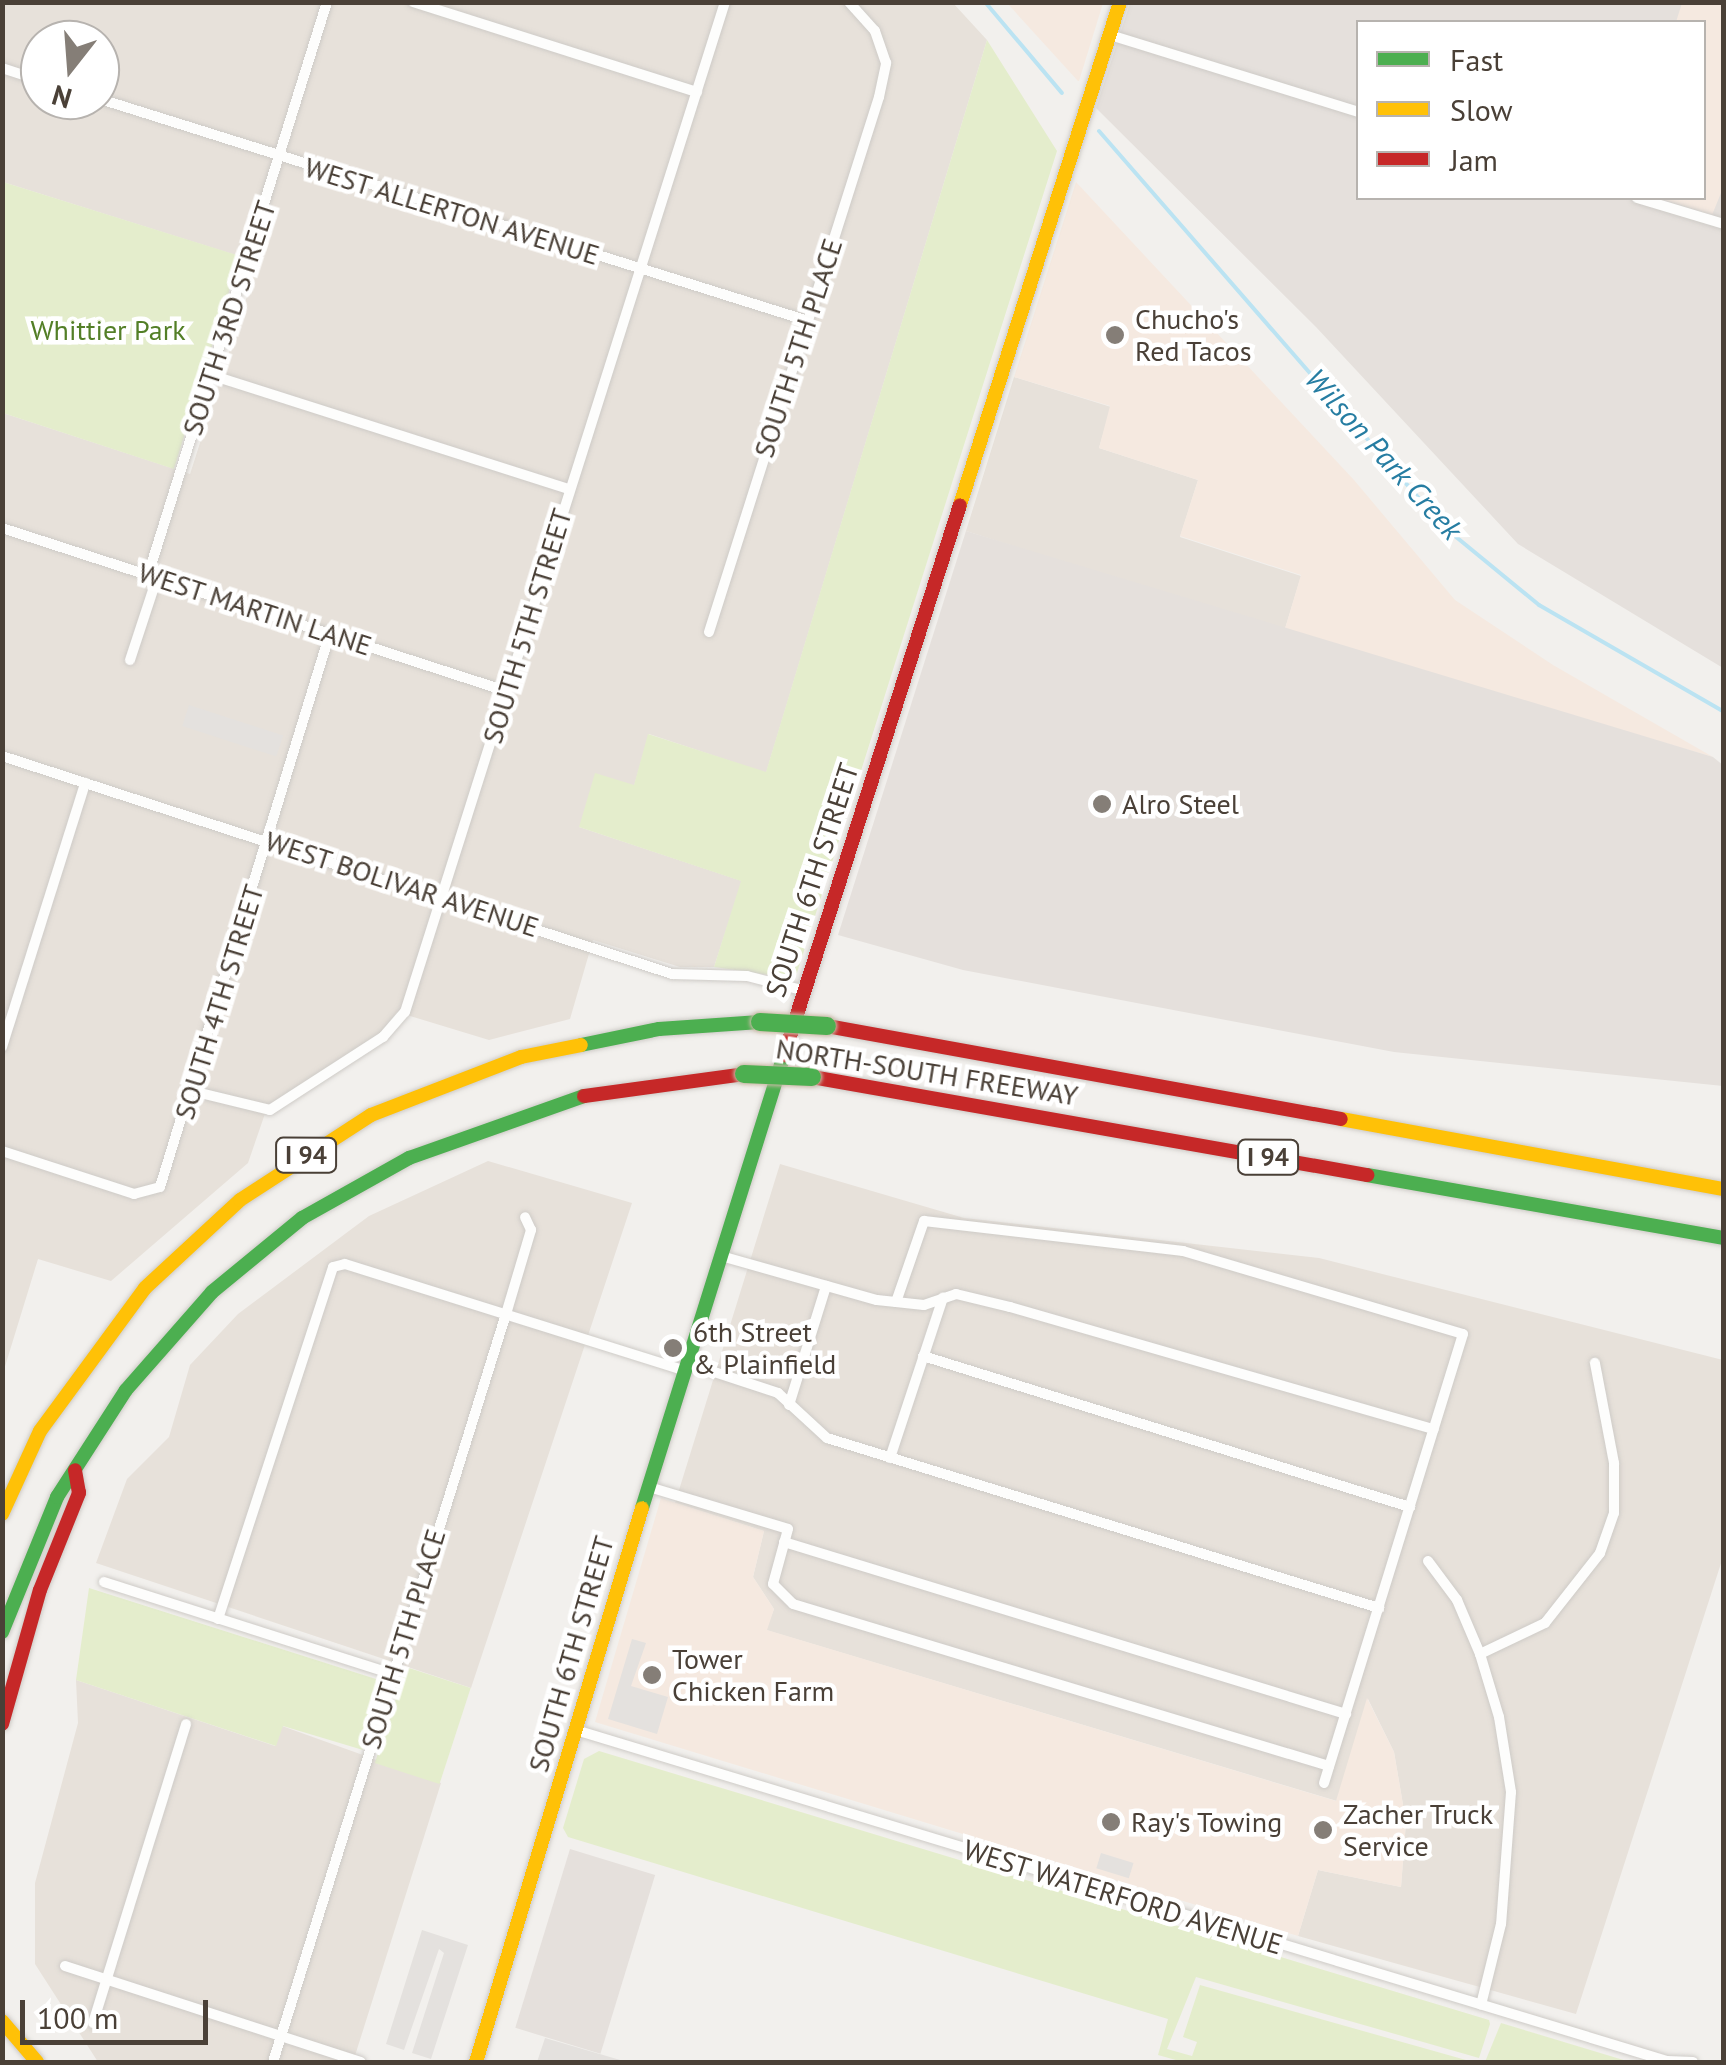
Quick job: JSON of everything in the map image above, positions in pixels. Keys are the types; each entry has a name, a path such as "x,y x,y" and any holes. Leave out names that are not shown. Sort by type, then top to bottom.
{"main road":[{"name":"SOUTH 6TH STREET","path":"476,2062 686,1366 1120,2"},
{"name":"NORTH-SOUTH FREEWAY","path":"2,1514 40,1431 144,1288 240,1200 371,1115 521,1057 659,1029 760,1022 827,1026 1724,1189"},
{"name":"NORTH-SOUTH FREEWAY","path":"2,1632 32,1548 75,1470 168,1337 302,1218 409,1158 554,1102 630,1086 744,1074 812,1076 1724,1238"},
{"path":"2,1724 40,1590 79,1493 75,1470"},
{"path":"2,2022 37,2062"}],"street":[{"name":"SOUTH 3RD STREET","path":"130,660 211,375 328,2"},
{"path":"414,2 697,92"},
{"name":"SOUTH 5TH STREET","path":"192,1091 270,1110 383,1037 405,1012 725,2"},
{"name":"SOUTH 5TH PLACE","path":"709,632 886,63 875,32 849,2"},
{"path":"1110,35 1356,111"},
{"name":"WEST ALLERTON AVENUE","path":"120,105 806,320"},
{"path":"1644,200 1724,224"},
{"path":"211,375 569,489"},
{"name":"WEST MARTIN LANE","path":"2,528 506,691"},
{"name":"SOUTH 4TH STREET","path":"2,1152 151,1194 163,1182 330,633"},
{"name":"WEST BOLIVAR AVENUE","path":"2,756 672,974 747,976 806,990"},
{"path":"2,1047 86,783"},
{"name":"SOUTH 5TH PLACE","path":"273,2062 506,1314 531,1230 525,1216"},
{"path":"896,1302 924,1222 1183,1251 1463,1334 1324,1783"},
{"path":"721,1256 896,1302 956,1294 1099,1330 1434,1430"},
{"path":"218,1620 333,1267 345,1264 778,1394 826,1438 1378,1608"},
{"path":"789,1404 826,1286"},
{"path":"890,1458 943,1298"},
{"path":"924,1356 1410,1507"},
{"path":"1480,1654 1545,1623 1600,1553 1614,1513 1614,1463 1595,1363"},
{"path":"649,1487 788,1529 773,1584 793,1604 1329,1766"},
{"path":"784,1542 1346,1714"},
{"path":"1428,1561 1458,1600 1480,1654 1499,1717 1511,1792 1502,1924 1481,2005"},
{"path":"104,1582 392,1674"},
{"path":"93,2023 186,1724"},
{"name":"WEST WATERFORD AVENUE","path":"578,1731 1668,2062 1693,2062"},
{"path":"65,1966 361,2062"}],"shaded area":[{"path":"3,3 953,3 987,40 766,773 649,734 634,786 579,827 742,881 714,967 680,967 593,940 570,1019 489,1040 397,1012 381,1032 268,1105 248,1163 111,1281 38,1259 3,1373 3,413 190,474 258,262 3,182"},
{"path":"1007,3 1103,3 1079,81 1078,81"},
{"path":"1130,3 1682,3 1677,20 1356,20 1356,200 1663,200 1712,215 1723,188 1723,668 1518,544 1316,327 1096,108"},
{"path":"1682,3 1723,3 1724,188 1713,215 1664,200 1706,200 1706,20 1676,20"},
{"path":"1076,182 1354,480 1455,600 1553,665 1713,757 1284,632 1301,575 1180,536 1198,480 1099,448 1110,406 1014,377"},
{"path":"1014,377 1111,407 1099,448 1198,480 1180,537 1301,576 1284,632 966,531"},
{"path":"966,531 1713,757 1724,766 1723,1086 1394,1052 963,970 838,935"},
{"path":"189,705 283,736 276,757 182,726"},
{"path":"488,1161 632,1203 471,1688 96,1563 127,1479 169,1437 190,1365 238,1314 369,1216"},
{"path":"780,1164 964,1218 1319,1258 1723,1360 1723,1557 1576,2014 1298,1936 1318,1870 1401,1887 1406,1822 1394,1752 1368,1699 1337,1801 766,1630 774,1609 753,1577 764,1531 675,1503"},
{"path":"661,1498 764,1531 753,1577 774,1609 767,1630 1336,1801 1367,1698 1394,1752 1406,1822 1401,1887 1318,1870 1298,1936 595,1722"},
{"path":"632,1639 646,1643 631,1686 668,1697 657,1734 608,1719"},
{"path":"76,1680 275,1746 282,1726 441,1783 353,2062 98,2062 35,1964 35,1883 78,1723"},
{"path":"570,1849 655,1875 600,2054 515,2028"},
{"path":"1101,1853 1134,1863 1129,1878 1096,1868"},
{"path":"422,1930 468,1945 431,2059 412,2053 444,1953 439,1949 404,2050 386,2044"},
{"path":"545,2038 627,2062 537,2062"}],"green space":[{"path":"987,40 1057,151 797,973 789,978 714,967 741,881 579,827 595,773 634,785 648,734 766,772"},
{"name":"Whittier Park","path":"3,182 240,256 174,469 3,413"},
{"path":"89,1588 376,1679 380,1691 363,1750 283,1726 276,1746 76,1680"},
{"path":"406,1667 471,1688 439,1784 375,1763"},
{"path":"599,1751 1489,2020 1479,2058 1196,1977 1167,2049 1192,2056 1197,2042 1183,2037 1200,1985 1473,2062 1183,2062 1158,2055 1168,2019 568,1837 563,1828 584,1759"},
{"path":"1501,2023 1630,2062 1485,2062"}],"waterway":[{"name":"Wilson Park Creek","path":"985,2 1062,93"},
{"name":"Wilson Park Creek","path":"1099,131 1444,527 1539,605 1724,712"}],"traffic: fast":[{"path":"581,1045 659,1029 760,1022"},
{"path":"760,1022 827,1026"},
{"path":"642,1508 784,1055"},
{"path":"744,1074 812,1077"},
{"path":"2,1632 57,1497 126,1390 212,1292 302,1218 409,1158 584,1096"},
{"path":"1367,1175 1724,1238"}],"traffic: slow":[{"path":"960,505 1120,2"},
{"path":"2,1514 40,1431 145,1288 240,1200 371,1115 521,1057 581,1045"},
{"path":"1341,1119 1724,1189"},
{"path":"476,2062 642,1508"},
{"path":"2,2021 37,2062"}],"traffic: jam":[{"path":"784,1055 960,505"},
{"path":"827,1026 1341,1119"},
{"path":"584,1096 744,1074"},
{"path":"812,1077 1367,1175"},
{"path":"2,1724 40,1590 79,1493 75,1470"}],"place":[{"name":"Chucho's Red Tacos","path":"1115,335"},
{"name":"Alro Steel","path":"1102,804"},
{"name":"6th Street & Plainfield","path":"673,1348"},
{"name":"Tower Chicken Farm","path":"652,1675"},
{"name":"Ray's Towing","path":"1111,1822"},
{"name":"Zacher Truck Service","path":"1323,1830"}]}
